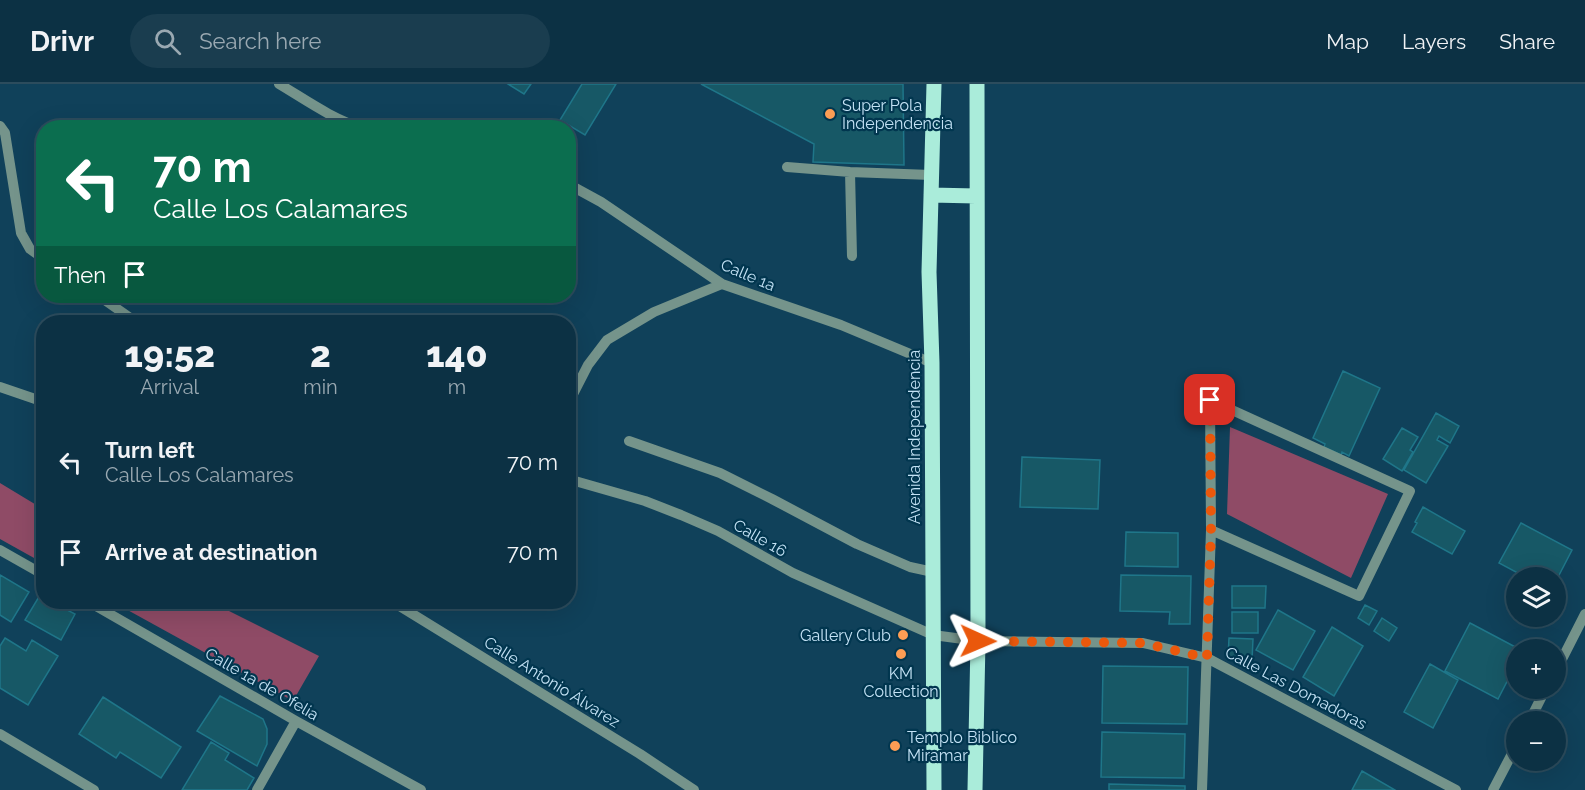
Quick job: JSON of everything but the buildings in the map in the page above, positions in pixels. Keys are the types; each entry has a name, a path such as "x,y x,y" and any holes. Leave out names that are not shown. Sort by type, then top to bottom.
{"main road":[{"name":"Avenida Independencia","path":"934,84 929,272 932,363 934,790"},
{"path":"975,790 978,641 977,84"},
{"path":"931,195 976,196"}],"street":[{"path":"279,84 341,120"},
{"path":"0,126 4,133 21,233 30,249 36,253"},
{"path":"787,167 931,175"},
{"path":"850,172 852,256"},
{"name":"Calle 1a","path":"576,188 601,202 722,284 841,325 932,363"},
{"path":"576,388 588,365 607,340 654,312 722,284"},
{"path":"109,303 126,315"},
{"path":"0,387 36,399"},
{"path":"1202,790 1211,530 1210,400 1410,491 1359,596 1211,530"},
{"path":"629,441 720,473 856,544 910,567 933,572"},
{"name":"Calle 16","path":"576,481 645,501 681,515 717,531 793,573 933,635"},
{"path":"0,550 36,570"},
{"name":"Calle 1a de Ofelia","path":"101,609 421,790"},
{"name":"Calle Antonio Álvarez","path":"404,609 640,754 694,790"},
{"path":"1566,651 1585,614"},
{"name":"Calle Las Domadoras","path":"933,635 978,641 1143,643 1207,658 1456,790"},
{"path":"257,790 296,721"},
{"path":"0,734 94,790"},
{"path":"1493,790 1506,765"}],"shaded area":[{"path":"1230,427 1388,494 1351,578 1227,514"},
{"path":"0,483 36,505 36,559 0,539"},
{"path":"126,609 225,609 319,656 293,701"}],"place":[{"name":"Super Pola Independencia","path":"830,114"},
{"name":"Gallery Club","path":"903,635"},
{"name":"KM Collection","path":"901,654"},
{"name":"Templo Biblico Miramar","path":"895,746"}],"route":[{"path":"978,641 1143,643 1207,658 1211,530 1210,400"}]}
